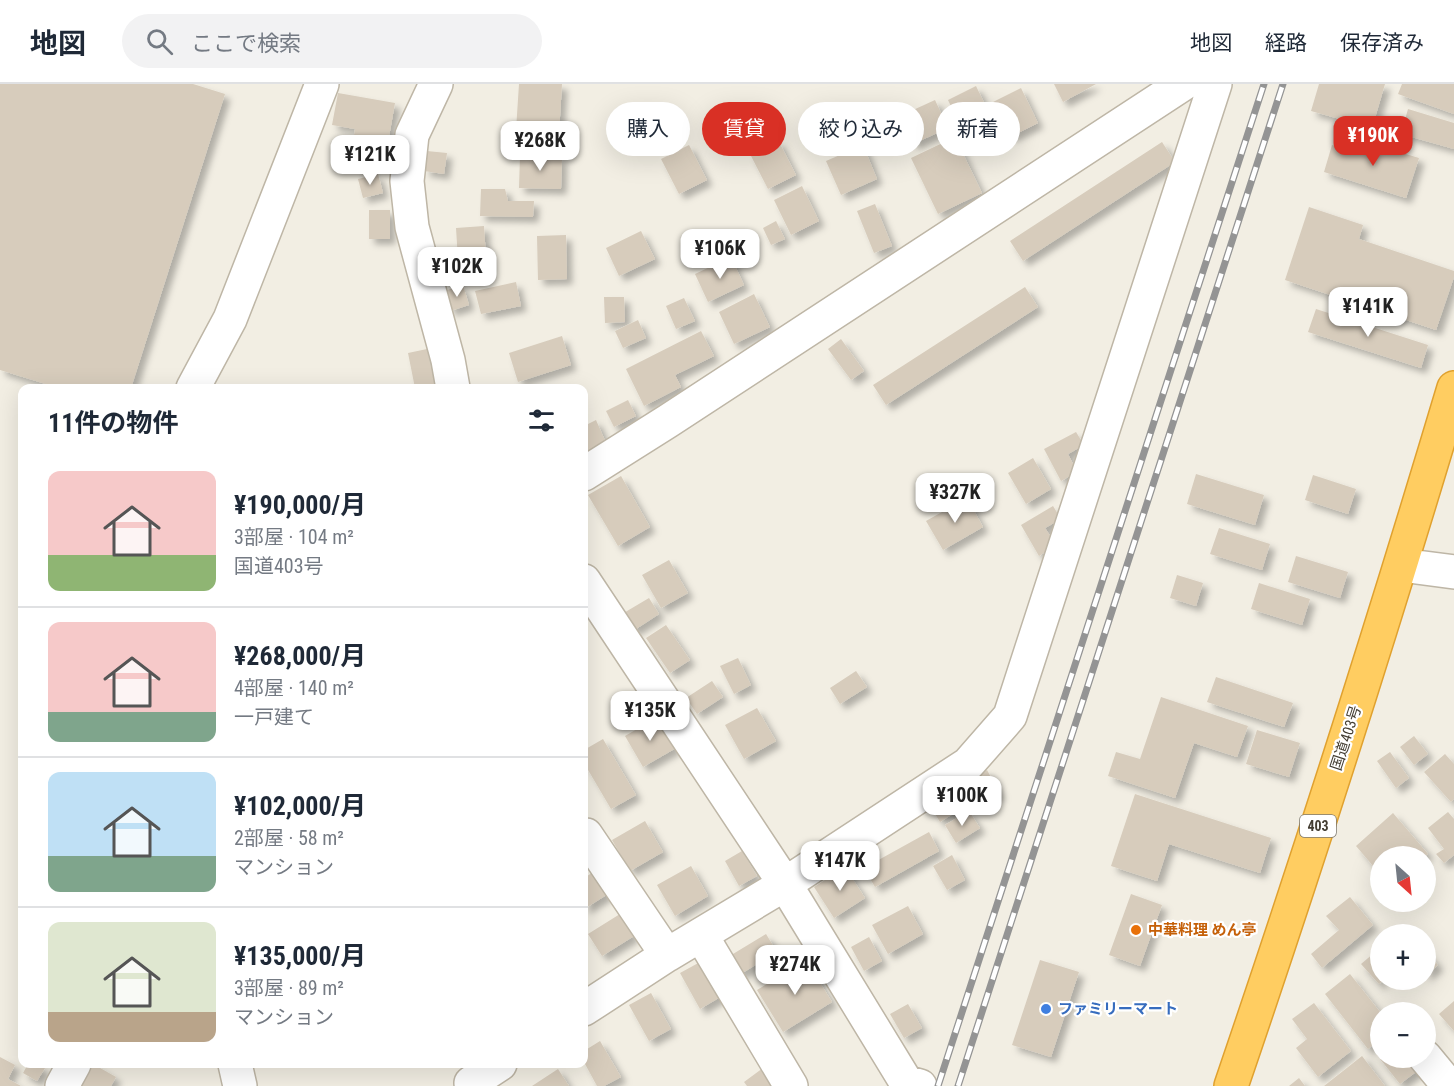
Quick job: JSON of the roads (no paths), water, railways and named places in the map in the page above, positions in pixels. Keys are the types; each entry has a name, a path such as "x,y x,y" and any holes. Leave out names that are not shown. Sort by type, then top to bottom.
{"highway":[{"name":"国道403号","path":"1231,1086 1307,863 1454,388"}],"street":[{"path":"195,384 230,319 322,84"},
{"path":"436,84 412,135 407,181 412,227 448,360 452,384"},
{"path":"588,471 1183,84"},
{"path":"588,1007 667,955 785,884 968,764 1010,716 1215,84"},
{"path":"1401,565 1454,572"},
{"path":"588,588 785,884 909,1085"},
{"path":"588,838 667,955"},
{"path":"701,935 791,1086"},
{"path":"62,1086 72,1068"},
{"path":"236,1068 240,1086"},
{"path":"468,1077 490,1068"},
{"path":"1434,1068 1449,1086"}],"railway":[{"path":"938,1086 1264,84"},
{"path":"958,1086 1283,84"}],"place":[{"name":"中華料理 めん亭","path":"1136,930"},
{"name":"ファミリーマート","path":"1046,1009"}]}
